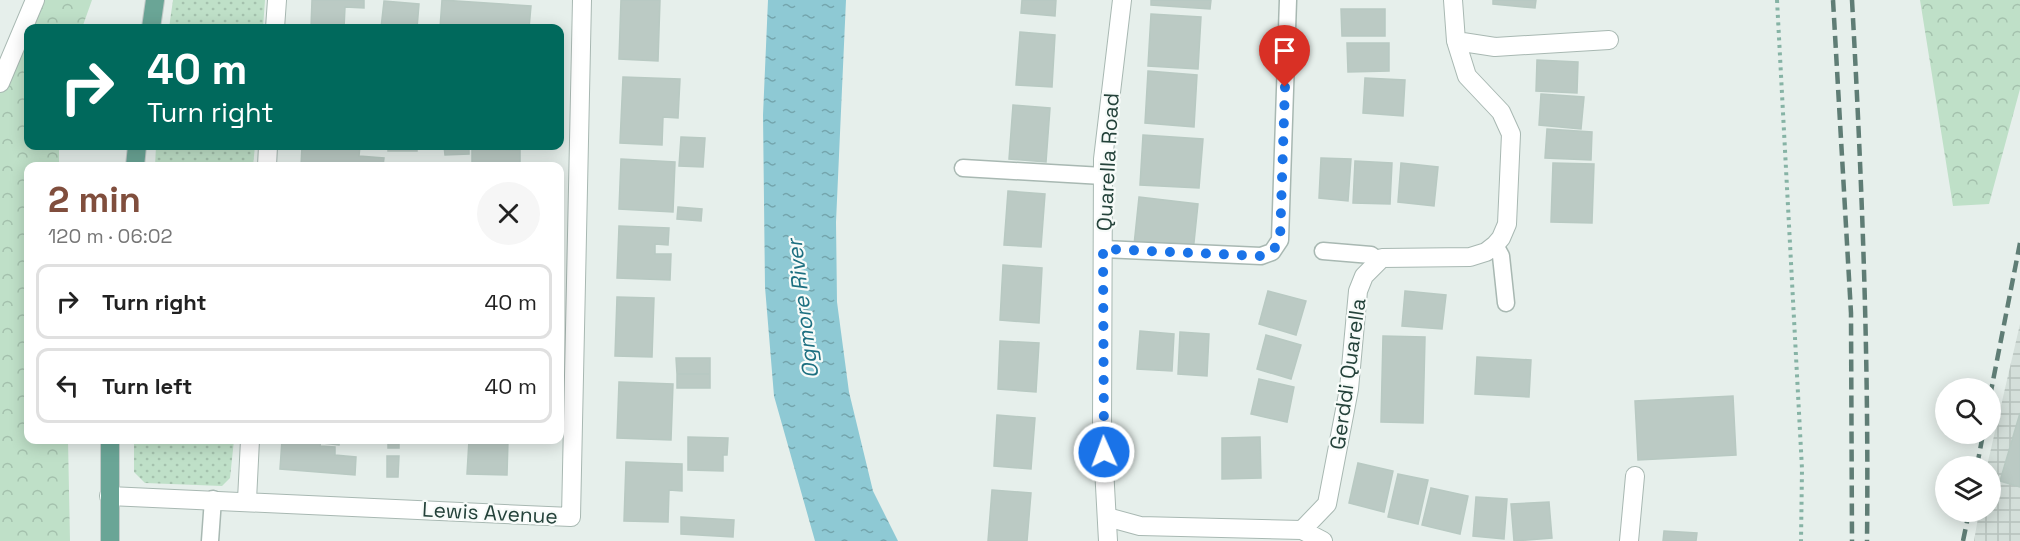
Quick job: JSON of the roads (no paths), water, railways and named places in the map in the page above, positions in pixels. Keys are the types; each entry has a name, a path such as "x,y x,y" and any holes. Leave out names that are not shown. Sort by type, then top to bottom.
{"main road":[{"path":"152,24 155,0"},
{"path":"110,444 110,541"}],"street":[{"path":"25,24 35,0"},
{"path":"275,24 277,0"},
{"name":"Lewis Avenue","path":"109,496 247,500 571,517 582,0"},
{"name":"Quarella Road","path":"1108,541 1102,430 1103,176 1122,0"},
{"path":"1379,261 1382,258 1470,257 1486,252 1495,245 1508,224 1511,134 1501,112 1467,76 1456,41 1453,0"},
{"path":"0,83 24,26"},
{"path":"1456,41 1495,47 1609,40"},
{"name":"Gerddi Quarella","path":"1302,530 1327,504 1349,389 1358,291 1364,276 1379,261"},
{"path":"247,500 250,444"},
{"path":"1629,541 1635,476"},
{"path":"1107,517 1140,526 1302,530 1323,541"}],"lane":[{"path":"1103,249 1261,256 1272,252 1280,240 1288,0"},
{"path":"963,168 1103,176"},
{"path":"1495,245 1501,256 1506,303"},
{"path":"1323,251 1371,255 1379,261"},
{"path":"210,541 213,499"}],"water":[{"name":"Ogmore River","path":"768,0 846,0 836,222 837,302 849,392 873,491 898,541 815,541 774,396 765,287 763,115"}],"railway":[{"path":"1833,0 1851,313 1852,541"},
{"path":"1852,0 1864,270 1867,541"},
{"path":"1994,378 2020,243"},
{"path":"1979,456 1981,444"},
{"path":"1963,541 1967,522"}]}
